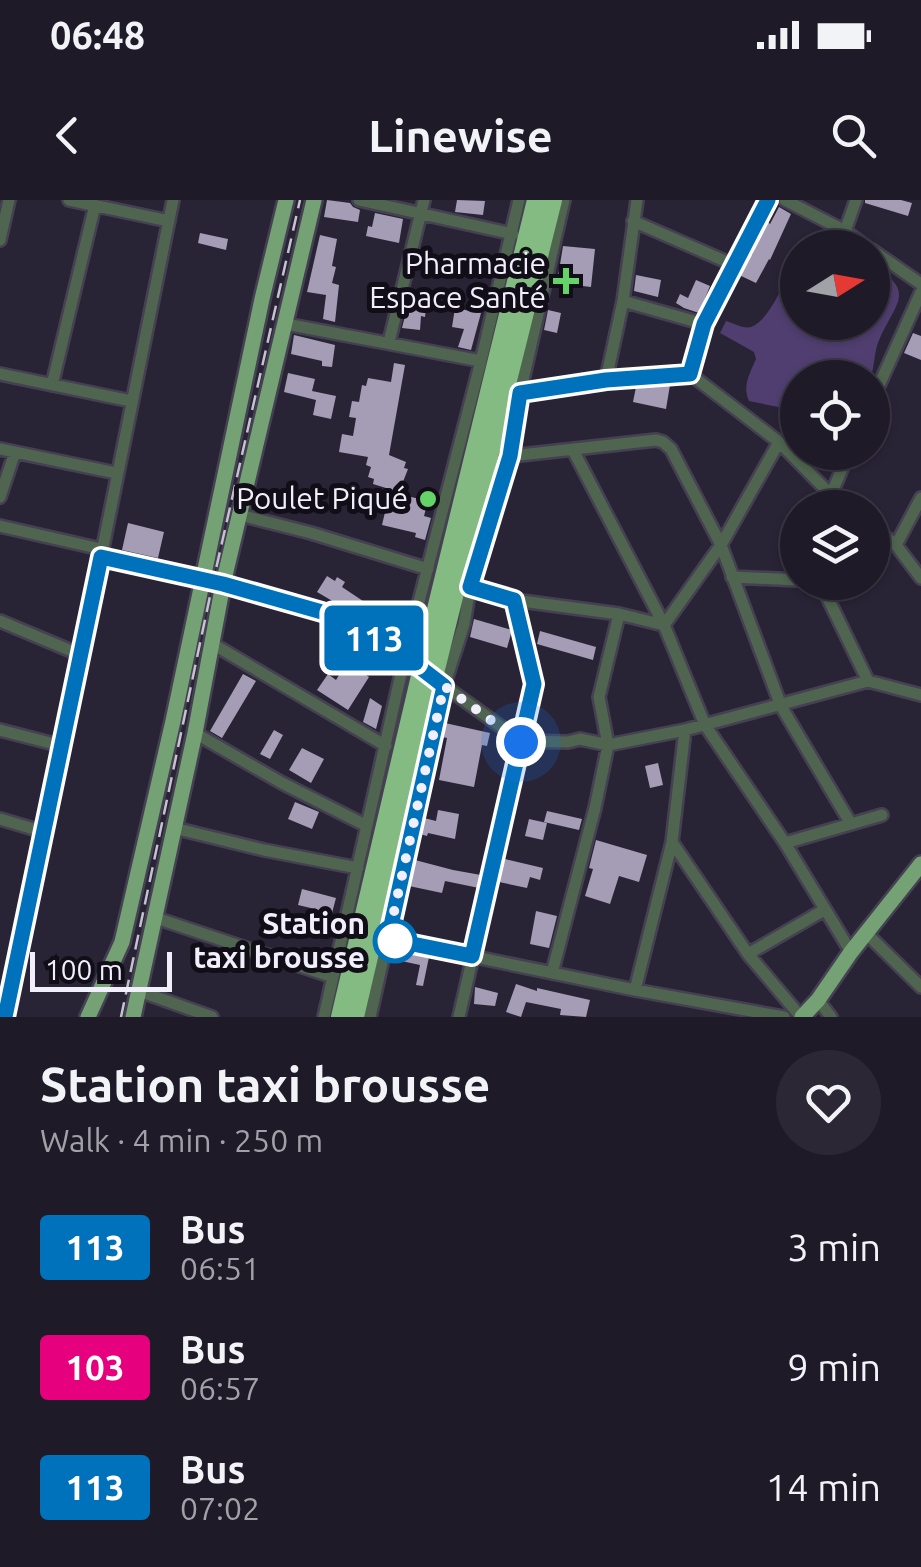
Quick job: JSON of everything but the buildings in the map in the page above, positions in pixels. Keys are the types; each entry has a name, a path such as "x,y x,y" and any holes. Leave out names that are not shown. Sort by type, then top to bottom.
{"highway":[{"path":"356,1017 536,200"},
{"path":"340,1017 433,677 553,200"}],"main road":[{"path":"88,1017 122,942 286,200"},
{"path":"133,1017 223,584 314,200"},
{"path":"4,1017 4,999 44,832 101,553 336,616 433,677"},
{"path":"801,1017 921,864"}],"street":[{"path":"0,240 9,200"},
{"path":"69,200 169,221"},
{"path":"0,526 101,553 173,200"},
{"path":"359,200 423,206 512,234"},
{"path":"324,1017 405,656 519,200"},
{"path":"370,1017 388,939 433,677 464,624 470,587 510,456 520,393 564,200"},
{"path":"606,380 624,301 636,200"},
{"path":"690,374 704,324 768,200"},
{"path":"786,200 843,230"},
{"path":"845,230 856,200"},
{"path":"52,385 94,206"},
{"path":"389,342 423,206"},
{"path":"633,222 734,265"},
{"path":"890,263 921,284"},
{"path":"890,361 921,292"},
{"path":"624,301 704,324"},
{"path":"286,324 481,362"},
{"path":"0,374 131,402"},
{"path":"520,393 606,380 690,374 779,442 820,490"},
{"path":"510,456 656,440 671,449 720,546 781,706 851,824"},
{"path":"664,626 720,546 779,442"},
{"path":"0,449 116,473"},
{"path":"573,450 664,626 705,725 786,842 850,952"},
{"path":"0,497 15,452"},
{"path":"896,544 921,498"},
{"path":"240,515 428,569"},
{"path":"890,540 921,578"},
{"path":"732,576 780,579"},
{"path":"470,587 514,600 620,614 664,626"},
{"path":"459,1017 534,684 514,600"},
{"path":"829,600 868,681"},
{"path":"552,972 608,745 598,697 620,614"},
{"path":"0,621 81,655"},
{"path":"211,642 386,746"},
{"path":"433,677 521,742 580,739 608,745 685,730 868,681 921,696"},
{"path":"0,730 62,746"},
{"path":"636,990 672,842 685,730"},
{"path":"195,732 282,784 366,826"},
{"path":"786,842 882,815"},
{"path":"0,820 44,832"},
{"path":"174,828 358,868"},
{"path":"672,842 748,954 801,1017"},
{"path":"748,954 824,910"},
{"path":"153,917 333,977"},
{"path":"866,932 921,987"},
{"path":"388,939 784,1017"},
{"path":"139,991 212,1017"},
{"path":"818,1000 831,1017"}],"shaded area":[{"path":"890,278 899,291 890,319"},
{"path":"780,292 780,340 880,340 874,360 780,360 780,407 749,401 747,385 756,359 754,352 720,333 726,321 751,327 772,307"}],"railway":[{"path":"121,1017 213,582 300,200"}],"bus line":[{"name":"113","path":"5,1017 101,557 223,584 336,616 422,667 444,686 388,939 472,956 534,684 514,600 470,587 510,456 520,393 606,380 690,374 704,324 768,200"}],"place":[{"name":"Pharmacie Espace Santé","path":"566,281"},
{"name":"Poulet Piqué","path":"428,499"},
{"name":"Station taxi brousse","path":"395,941"}],"route":[{"path":"395,941 388,939 444,686 521,742"}]}
